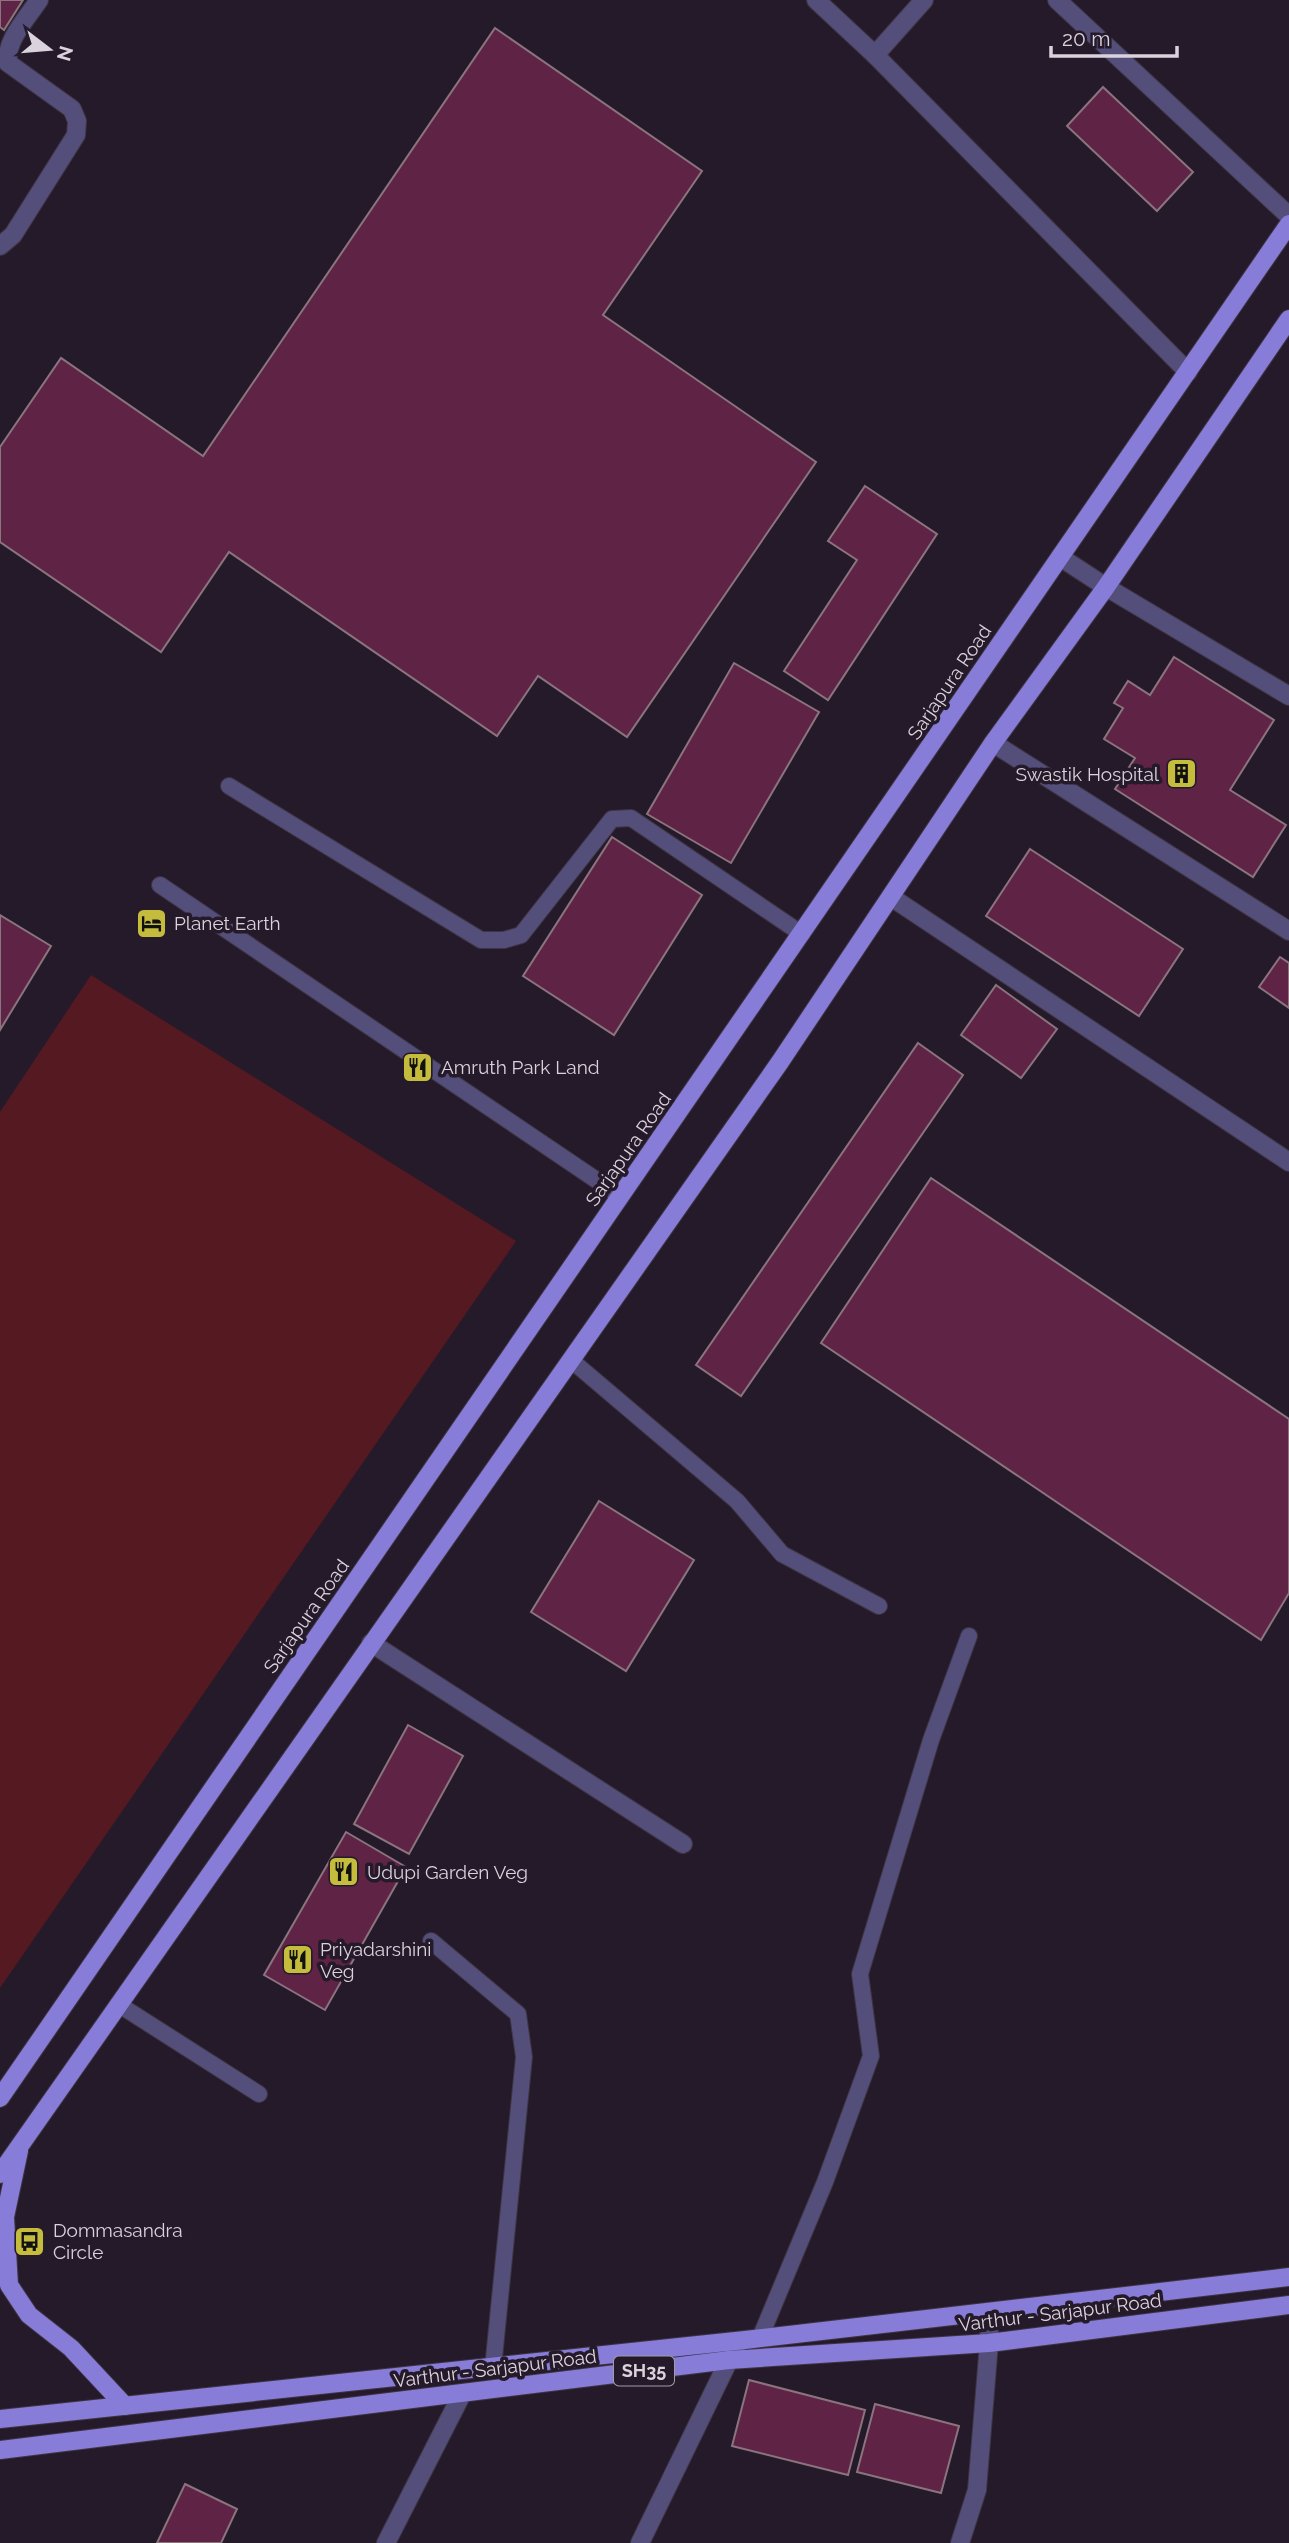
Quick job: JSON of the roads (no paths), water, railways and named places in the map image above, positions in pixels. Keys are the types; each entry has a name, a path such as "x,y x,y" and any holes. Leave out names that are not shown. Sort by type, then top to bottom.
{"main road":[{"name":"Sarjapura Road","path":"0,2098 1289,224"},
{"path":"0,2174 780,1062 993,743 1106,587 1289,318"},
{"path":"22,2141 5,2217 9,2285 29,2315 71,2348 125,2406"},
{"name":"Varthur - Sarjapur Road","path":"0,2419 493,2368 1289,2277"},
{"name":"Varthur - Sarjapur Road","path":"0,2450 729,2360 989,2343 1289,2305"}],"street":[{"path":"0,246 13,234 76,135 77,121 72,109 8,63 10,44 39,0"},
{"path":"816,0 875,55 1188,372"},
{"path":"875,55 923,0"},
{"path":"1057,0 1289,216"},
{"path":"1060,557 1289,696"},
{"path":"993,743 1289,931"},
{"path":"891,897 1289,1162"},
{"path":"371,1643 683,1844"},
{"path":"960,2543 977,2490 989,2313"},
{"path":"640,2543 729,2360 753,2339"},
{"path":"386,2543 461,2394"}],"lane":[{"path":"229,786 481,940 505,940 521,934 612,819 620,817 631,818 802,934"},
{"path":"160,885 620,1196"},
{"path":"570,1360 737,1501 782,1554 879,1606"},
{"path":"753,2339 825,2182 871,2056 860,1974 931,1740 969,1636"},
{"path":"431,1941 518,2014 524,2057 493,2368"},
{"path":"118,2004 259,2094"}],"place":[{"name":"Swastik Hospital","path":"1182,774"},
{"name":"Planet Earth","path":"151,923"},
{"name":"Amruth Park Land","path":"418,1067"},
{"name":"Udupi Garden Veg","path":"344,1872"},
{"name":"Priyadarshini Veg","path":"297,1960"},
{"name":"Dommasandra Circle","path":"30,2241"}]}
